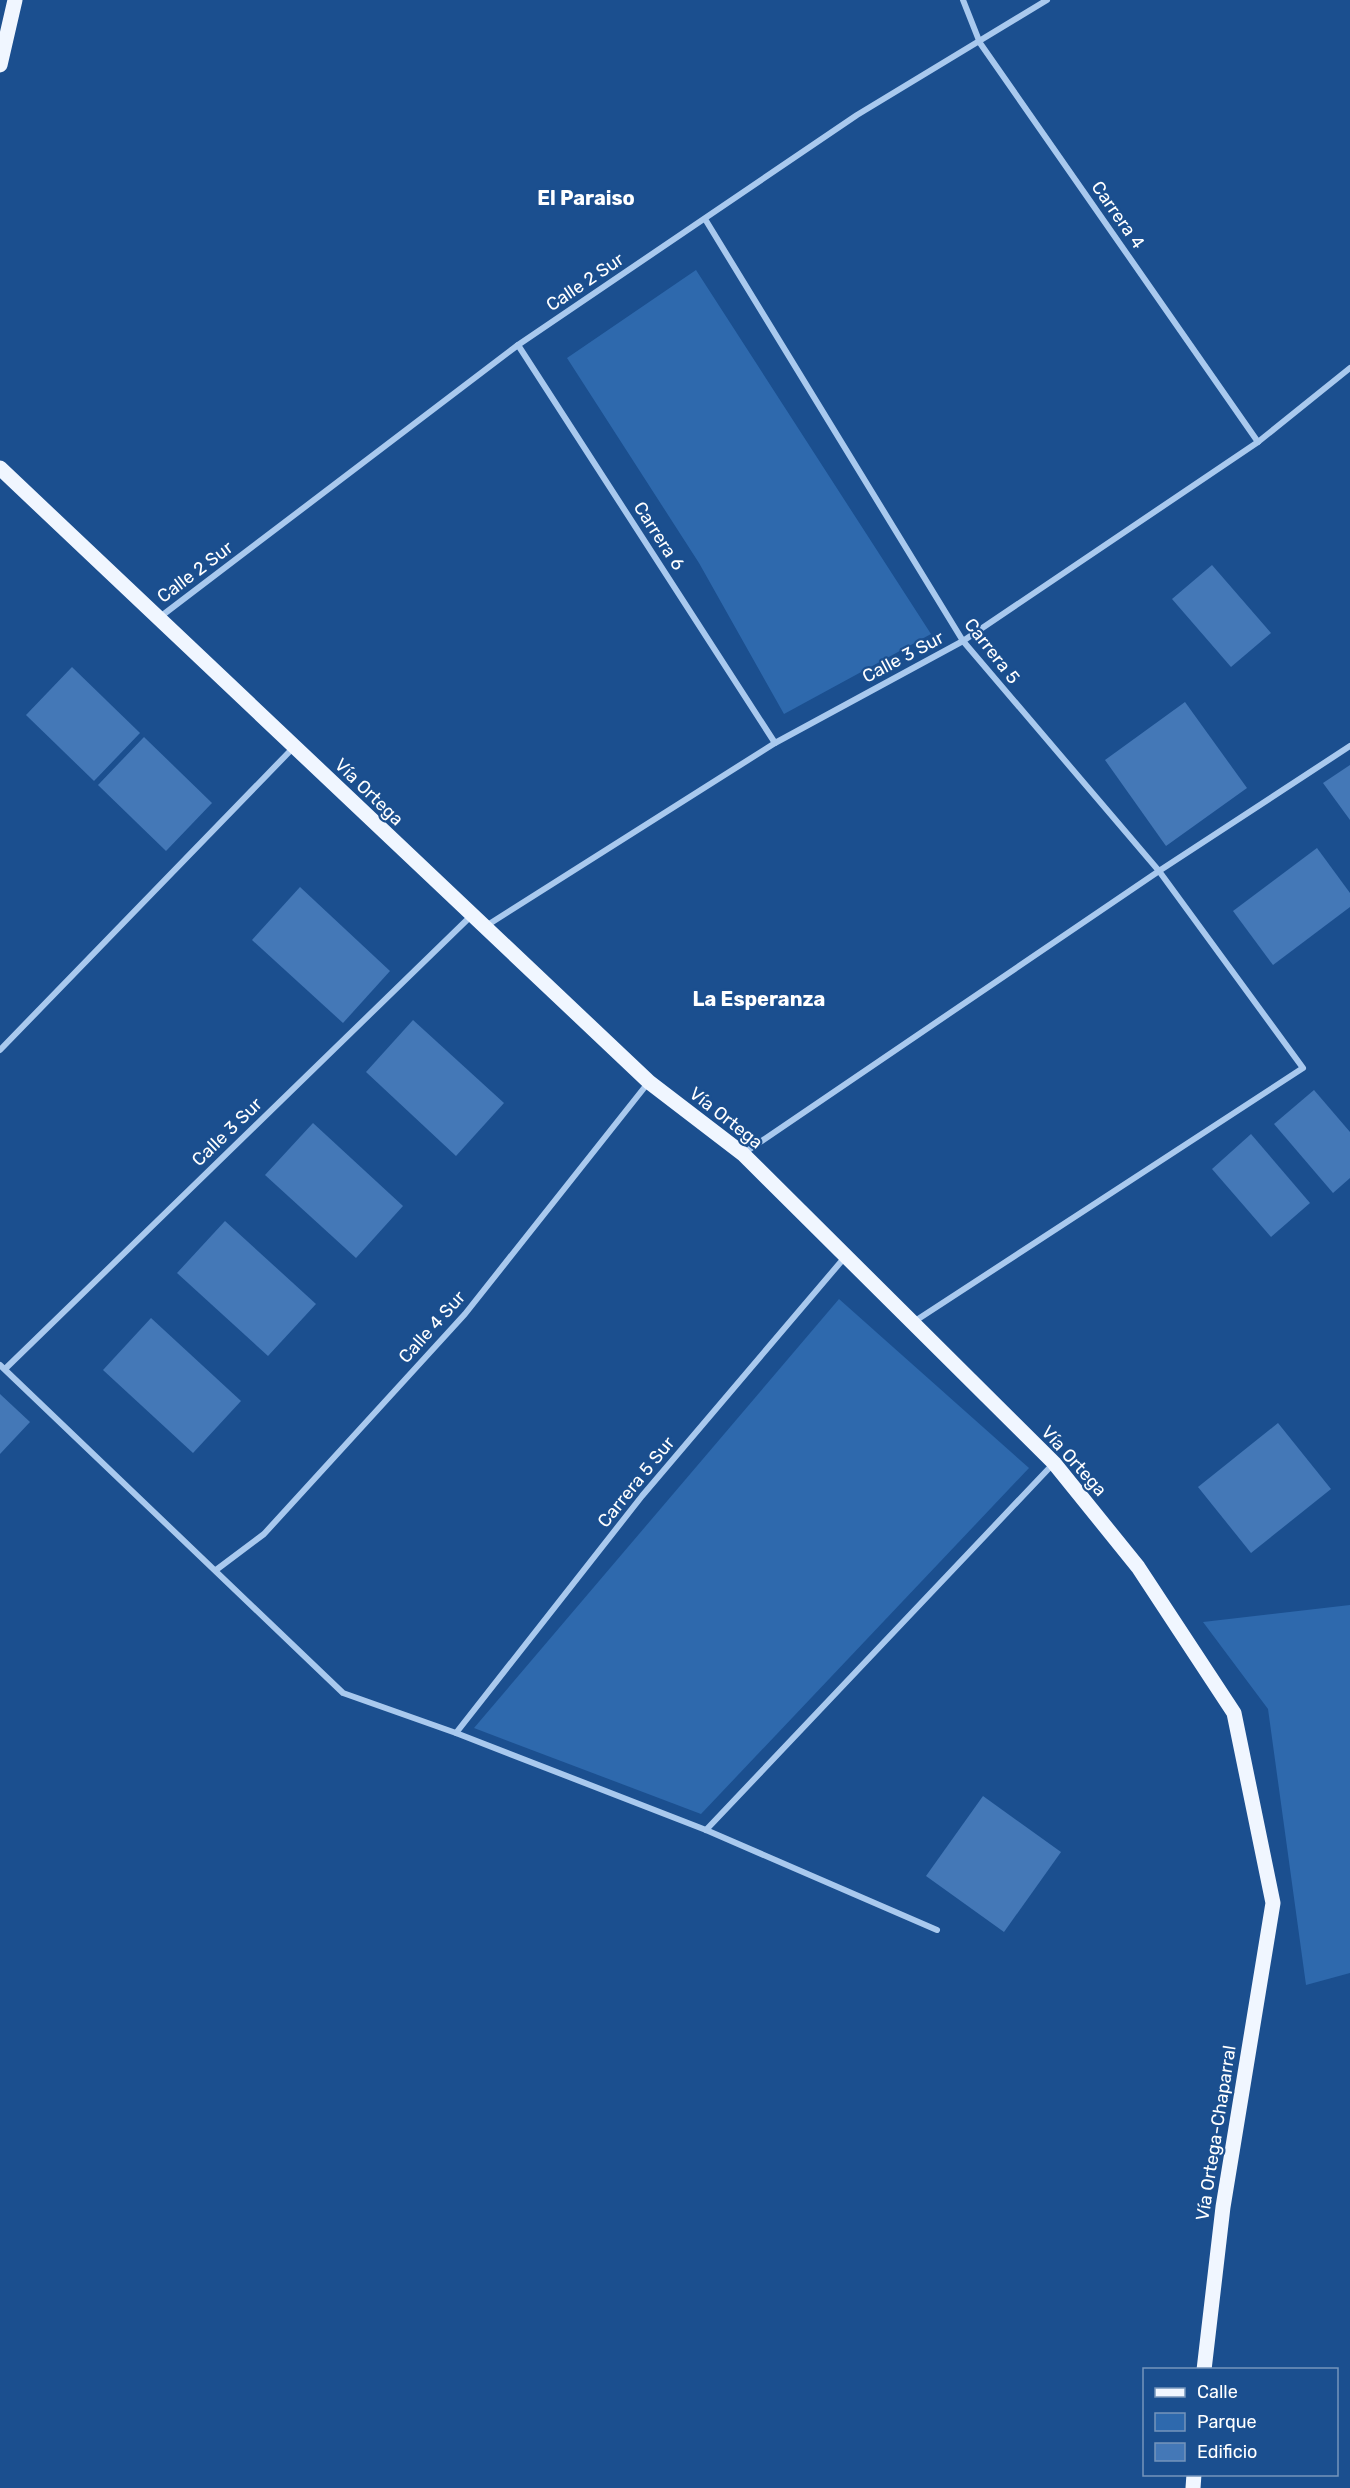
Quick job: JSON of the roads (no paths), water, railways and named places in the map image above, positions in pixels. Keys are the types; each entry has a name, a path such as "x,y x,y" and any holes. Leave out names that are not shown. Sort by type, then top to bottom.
{"main road":[{"path":"0,65 15,0"},
{"name":"Vía Ortega","path":"0,468 483,928 649,1082 743,1154 1054,1463 1138,1567 1234,1713 1273,1903"},
{"name":"Vía Ortega-Chaparral","path":"1204,2368 1223,2207 1273,1903"}],"street":[{"name":"Carrera 4","path":"963,0 980,43 1258,442"},
{"name":"Calle 2 Sur","path":"160,618 518,345 857,115 980,43 1047,0"},
{"name":"Carrera 5","path":"705,219 963,642 1159,871 1303,1068 912,1323"},
{"name":"Carrera 6","path":"518,345 775,743"},
{"name":"Calle 3 Sur","path":"483,928 775,743 963,642 1258,442 1350,368"},
{"path":"743,1154 1159,871 1350,746"},
{"path":"0,1050 294,748"},
{"name":"Calle 3 Sur","path":"2,1367 471,916"},
{"name":"Calle 4 Sur","path":"216,1570 264,1534 465,1314 649,1082"},
{"name":"Carrera 5 Sur","path":"456,1733 642,1496 846,1257"},
{"path":"2,1367 343,1693 456,1733 706,1830 937,1930"},
{"path":"706,1830 1054,1463"}],"district":[{"name":"El Paraiso","path":"586,198"},
{"name":"La Esperanza","path":"759,999"}]}
